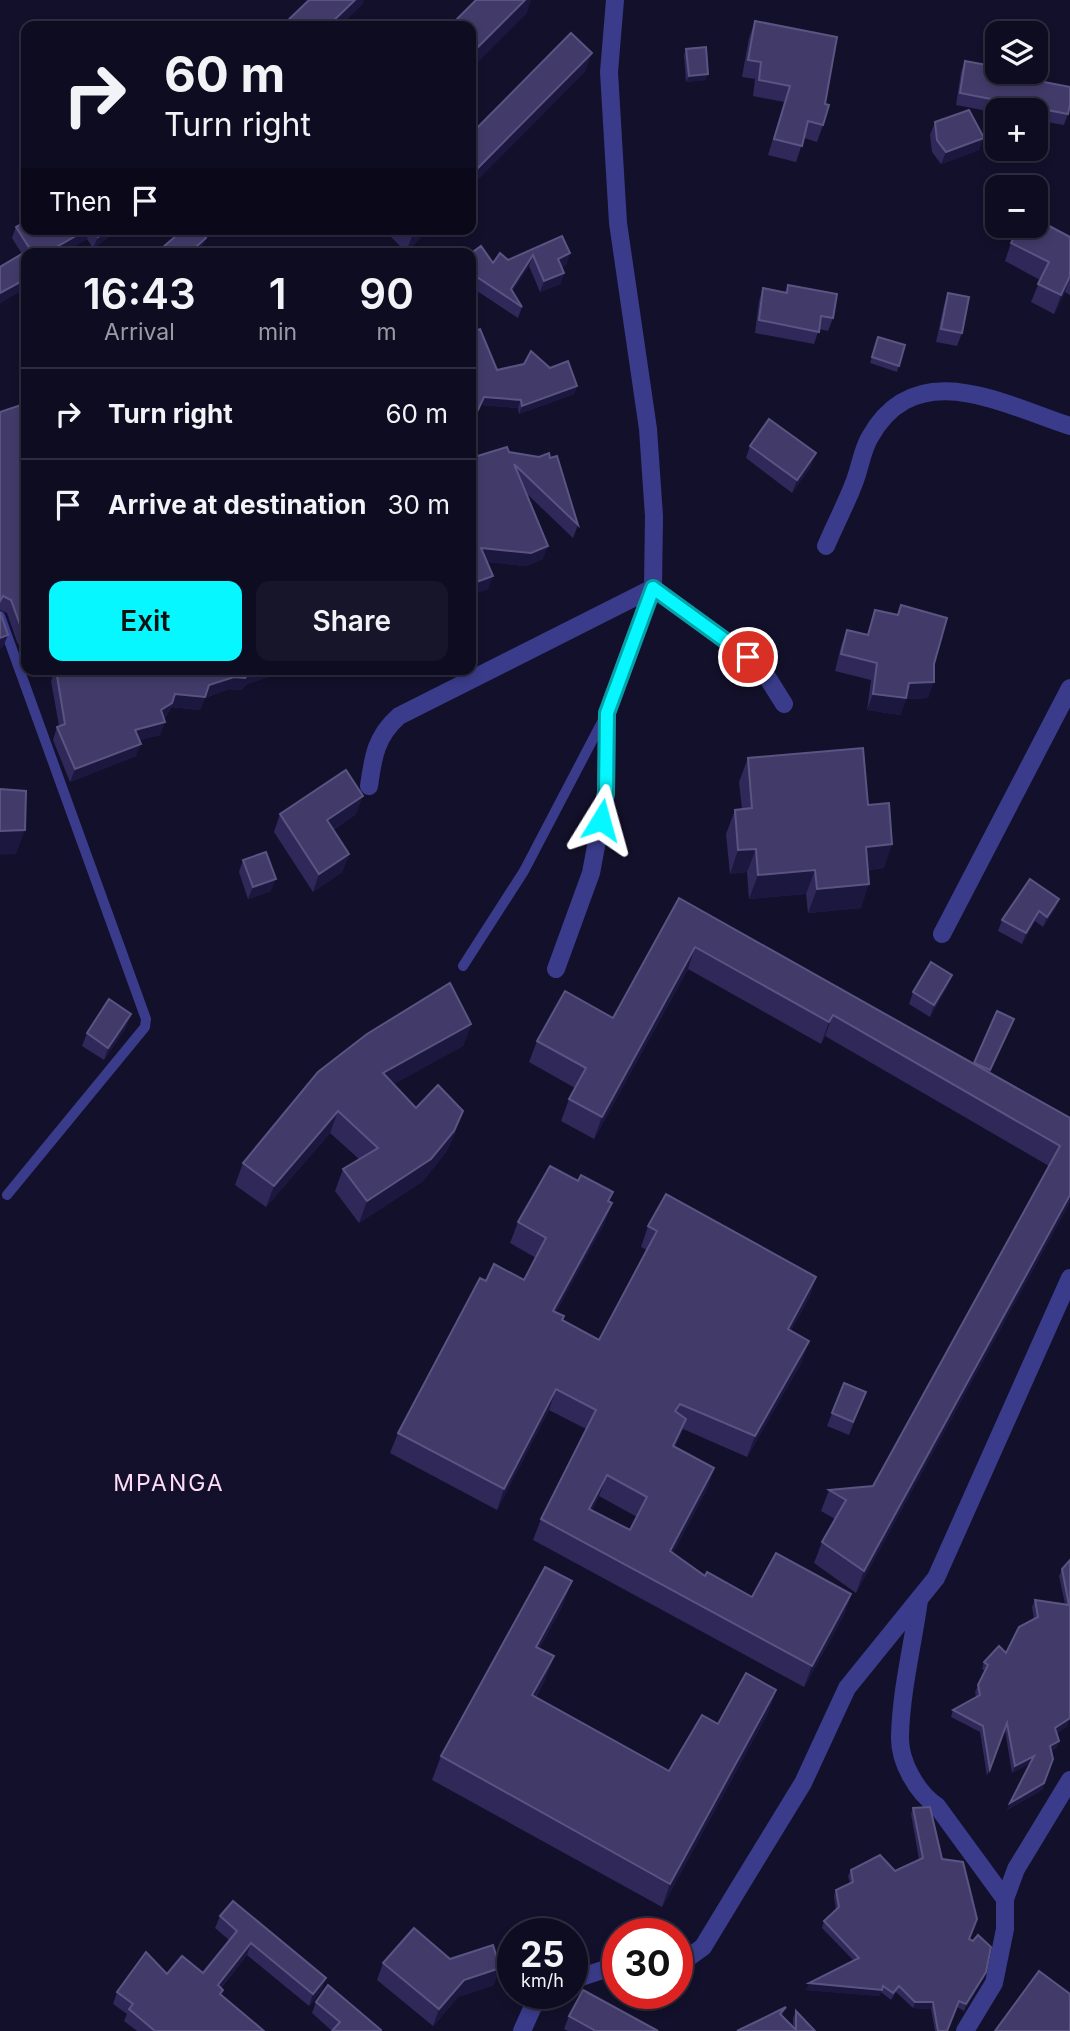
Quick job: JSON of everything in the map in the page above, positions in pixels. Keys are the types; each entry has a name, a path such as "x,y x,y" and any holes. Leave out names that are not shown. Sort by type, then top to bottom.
{"street":[{"path":"555,969 591,873 606,793 607,713 653,588 654,516 648,429 618,223 609,72 615,0"},
{"path":"826,546 854,482 869,438 894,406 919,393 947,389 989,399 1070,426"},
{"path":"653,588 748,657 764,672 784,704"},
{"path":"369,786 375,748 384,729 399,716 653,588"},
{"path":"942,934 1070,688"},
{"path":"693,1954 703,1947 803,1783 847,1688 936,1578 1070,1278"},
{"path":"919,1599 899,1738 908,1768 923,1797 937,1806 1005,1899"},
{"path":"965,2031 994,1983 1005,1929 1005,1899 1016,1868 1070,1780"},
{"path":"522,2031 532,2009"}],"lane":[{"path":"0,616 21,674"},
{"path":"7,1195 145,1027 146,1019 21,675"},
{"path":"463,966 524,871 607,713"}],"building":[{"path":"309,0 355,0 333,21 287,21"},
{"path":"476,0 525,0 476,49 476,21 455,21"},
{"path":"755,21 837,37 825,104 829,105 823,125 808,121 802,146 774,139 790,86 759,80 761,62 748,60"},
{"path":"571,33 592,53 476,170 476,129"},
{"path":"706,47 708,74 689,76 686,49"},
{"path":"965,61 985,65 985,84 1048,83 1070,87 1070,105 1068,114 1048,110 1048,98 986,98 960,93"},
{"path":"969,110 984,138 946,152 937,140 935,122"},
{"path":"1048,225 1070,237 1070,276 1061,295 1038,284 1049,262 1011,243 1014,238 1048,238"},
{"path":"21,235 77,235 55,248 29,248"},
{"path":"177,235 203,235 206,238 195,248 162,248"},
{"path":"562,236 570,253 558,259 564,273 544,281 533,255 511,289 522,307 476,276 476,250 481,246 493,263 500,253 508,260"},
{"path":"21,254 21,282 0,293 0,267"},
{"path":"788,285 837,294 833,318 821,316 819,332 759,320 763,288 787,293"},
{"path":"948,293 969,297 962,333 941,329"},
{"path":"480,329 497,370 524,364 531,351 550,368 568,361 577,386 522,406 521,400 484,397 477,412 476,331"},
{"path":"878,337 905,345 899,366 872,357"},
{"path":"21,405 21,627 11,600 3,596 0,601 0,412"},
{"path":"769,419 816,453 797,480 750,446"},
{"path":"507,447 509,452 539,457 549,453 550,458 557,456 578,525 514,464 548,546 531,553 481,548 493,576 476,582 476,456"},
{"path":"901,605 947,618 934,664 934,682 909,683 906,698 873,694 877,663 841,654 847,630 868,635 875,610 898,615"},
{"path":"0,612 8,635 0,638"},
{"path":"57,675 248,675 245,678 234,677 209,685 205,697 175,694 172,703 161,710 165,722 135,730 141,744 75,769 57,727 65,724"},
{"path":"863,748 868,805 889,803 892,844 866,847 869,884 817,889 815,870 758,875 756,849 738,850 735,810 752,808 748,758"},
{"path":"346,770 363,796 327,820 349,854 319,874 280,814"},
{"path":"0,789 26,791 25,830 0,831"},
{"path":"266,852 276,879 253,887 243,860"},
{"path":"1030,879 1059,899 1047,917 1039,911 1026,933 1002,920"},
{"path":"679,898 1070,1118 1070,1195 864,1571 822,1542 846,1500 829,1490 873,1486 1060,1146 833,1015 829,1022 695,947 602,1117 569,1099 586,1068 537,1041 565,991 613,1018"},
{"path":"931,962 952,975 934,1005 913,992"},
{"path":"450,983 471,1024 383,1073 416,1108 438,1085 463,1111 454,1131 431,1159 367,1201 343,1169 378,1148 338,1111 274,1186 243,1163 318,1072 367,1034"},
{"path":"109,999 131,1014 108,1048 87,1033"},
{"path":"997,1011 1014,1019 990,1070 974,1063"},
{"path":"550,1166 578,1181 581,1175 613,1192 608,1201 612,1203 553,1311 564,1316 562,1320 599,1340 657,1231 648,1226 666,1194 816,1277 788,1329 809,1341 755,1436 680,1404 675,1411 686,1419 673,1446 714,1468 670,1551 705,1576 707,1572 752,1597 776,1553 851,1594 812,1666 541,1519 596,1410 556,1389 504,1489 398,1433 480,1278 486,1281 494,1264 524,1280 546,1238 518,1222","holes":["607,1475 647,1497 630,1530 589,1509"]},
{"path":"844,1383 866,1392 853,1422 832,1413"},
{"path":"1070,1560 1070,1718 1055,1728 1059,1741 1050,1746 1053,1759 1044,1783 1010,1803 1034,1756 1015,1766 1007,1723 990,1769 983,1726 953,1710 980,1695 978,1685 988,1665 984,1662 999,1646 1006,1653 1019,1627 1038,1617 1035,1600 1069,1605 1062,1569"},
{"path":"545,1567 572,1581 536,1647 554,1656 532,1695 669,1771 702,1715 718,1724 746,1673 776,1690 670,1884 441,1756"},
{"path":"930,1807 942,1859 963,1862 977,1919 969,1939 973,1941 978,1935 991,1947 986,1972 966,2004 959,2001 947,2031 938,2031 933,2002 915,2002 899,1986 893,1993 883,1986 882,1990 809,1983 859,1958 824,1921 839,1907 836,1890 853,1882 851,1870 880,1855 895,1871 923,1858 913,1808"},
{"path":"233,1901 326,1978 313,1994 251,1943 218,1985 223,1990 220,1994 264,2031 155,2031 129,2009 133,2004 117,1992 146,1952 167,1974 182,1956 203,1973 237,1931 220,1916"},
{"path":"414,1928 450,1959 493,1945 497,1969 464,1980 439,2009 383,1963"},
{"path":"1039,1971 1070,1994 1070,2031 995,2031"},
{"path":"328,1985 381,2030 332,2031 340,2022 316,2002"},
{"path":"588,1993 602,2000 602,2009 618,2009 658,2031 594,2031 569,2016 573,2009 588,2009"},
{"path":"786,2007 780,2014 796,2030 796,2011 815,2031 737,2031"}],"district":[{"name":"MPANGA","path":"169,1483"}],"route":[{"path":"601,820 606,793 607,713 653,588 748,657"}]}
